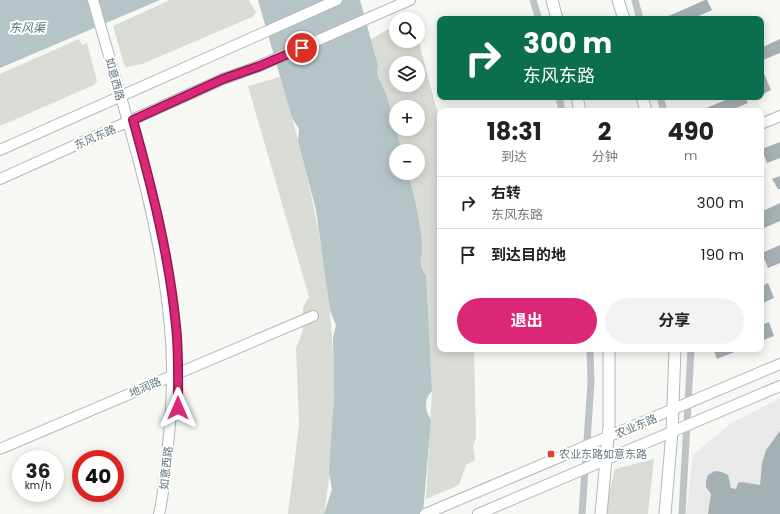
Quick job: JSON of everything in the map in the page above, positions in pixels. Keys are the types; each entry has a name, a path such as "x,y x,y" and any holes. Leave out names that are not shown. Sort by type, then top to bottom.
{"main road":[{"name":"如意西路","path":"93,0 106,34 130,121 161,257 175,375 176,432 171,486 166,514"},
{"name":"如意西路","path":"100,0 106,34"},
{"path":"0,150 251,36 337,0"},
{"name":"东风东路","path":"0,179 223,79 260,66 410,0"},
{"path":"552,0 556,16"},
{"path":"618,0 623,16"},
{"path":"764,123 780,116"},
{"name":"地润路","path":"0,449 313,316"},
{"path":"601,514 608,438 609,352"},
{"path":"664,514 674,410 675,352"},
{"name":"农业东路","path":"425,514 608,438 780,364"},
{"name":"如意西路","path":"159,514 164,486 175,375"},
{"name":"农业东路","path":"478,514 780,386"}],"street":[{"path":"533,0 538,16"},
{"path":"635,0 639,16"},
{"path":"582,514 592,382 590,352"},
{"path":"682,514 691,352"}],"shaded area":[{"path":"170,0 249,0 256,13 252,17 142,64 126,67 113,26"},
{"path":"389,29 389,48 420,48 423,56 389,56 389,92 425,92 425,65 437,111 437,352 474,352 476,437 473,446 475,460 466,465 459,485 426,499 432,391 425,273 420,261 422,249 410,180 425,180 425,144 400,144 398,136 425,136 425,100 389,100 389,104 386,93 377,75 378,65 371,39"},
{"path":"79,39 82,45 87,43 97,81 94,85 0,126 0,74"},
{"path":"280,77 296,131 309,185 320,239 328,293 333,347 334,402 331,458 324,514 288,514 299,425 296,348 303,331 303,307 309,297 248,86"},
{"path":"780,398 780,514 686,514 693,455 731,423"},
{"path":"654,459 648,514 604,514 615,469"}],"water":[{"name":"东风渠","path":"0,0 160,0 0,68"},
{"path":"258,0 360,0 378,65 377,75 386,93 389,104 389,136 398,136 400,144 389,144 389,180 410,180 421,233 421,262 422,268 426,275 432,391 426,401 427,413 431,420 423,514 324,514 332,489 329,473 334,397 333,338 336,325 330,310 316,210 298,141 299,129 292,118"}],"building":[{"path":"705,0 707,0 712,10 699,16 669,16"},
{"path":"780,39 780,53 764,60 764,47"},
{"path":"764,74 771,90 764,94"},
{"path":"726,100 746,100 748,103 736,108 706,108"},
{"path":"780,142 780,158 767,163 764,155 764,148"},
{"path":"780,176 780,189 778,189 772,179"},
{"path":"780,203 780,221 764,228 764,211"},
{"path":"780,245 780,263 768,268 764,258 764,252"},
{"path":"768,283 774,298 764,303 764,285"},
{"path":"769,322 774,336 764,340 764,324"},
{"path":"714,352 734,352 717,359"},
{"path":"780,431 780,514 708,514 711,494 706,487 708,475 715,471 728,475 731,488 736,489 738,483 742,482 760,485 762,463 766,450"}],"place":[{"name":"农业东路如意东路","path":"551,454"}],"route":[{"path":"178,408 176,326 167,256 154,192 133,120 223,79 260,66 302,48"}]}
